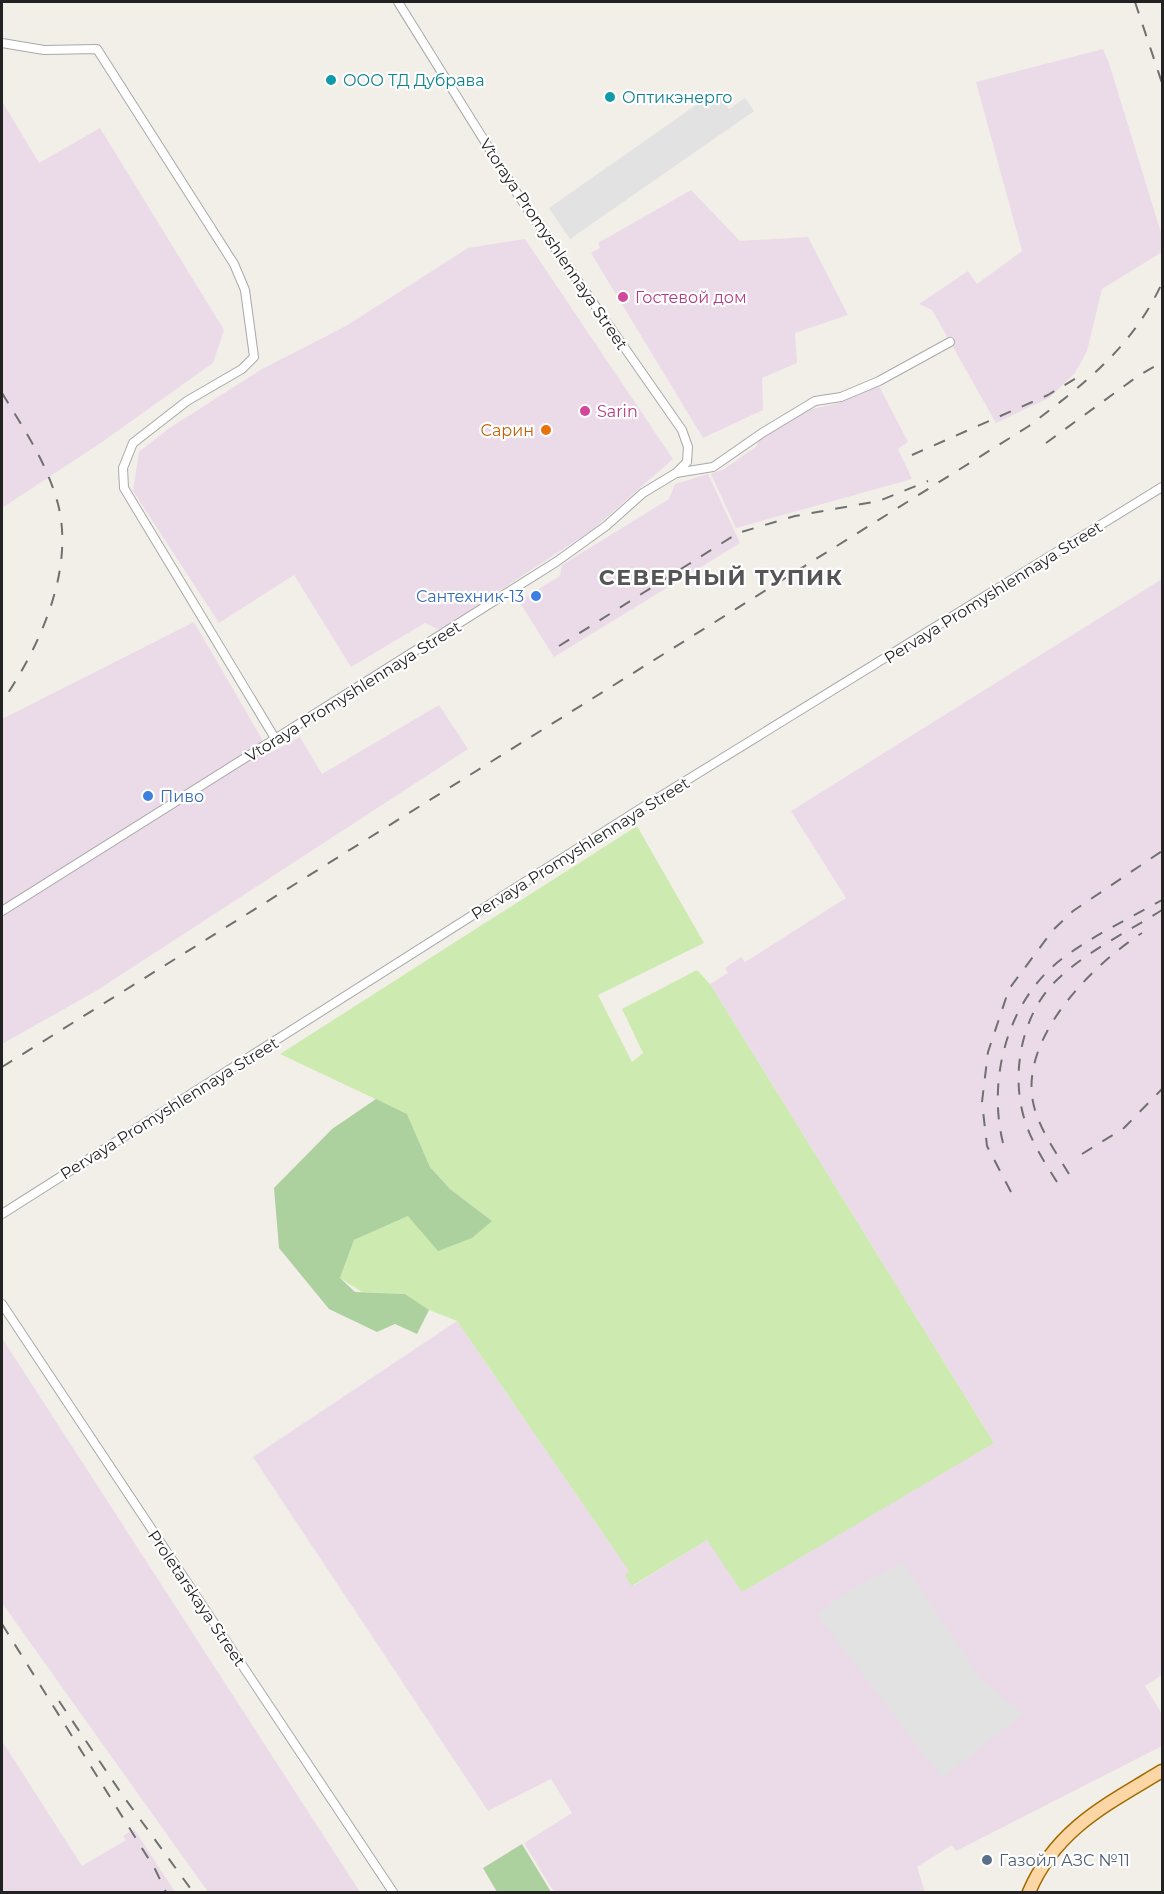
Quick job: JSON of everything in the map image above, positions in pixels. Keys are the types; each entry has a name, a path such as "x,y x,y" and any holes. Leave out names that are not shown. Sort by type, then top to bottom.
{"main road":[{"path":"1029,1893 1051,1852 1078,1824 1162,1771"}],"street":[{"name":"Vtoraya Promyshlennaya Street","path":"2,911 556,562 606,526 643,493 676,473 687,462 688,447 682,430 552,246 398,2"},
{"path":"2,43 44,50 97,49 234,264 245,290 254,357 242,369 187,401 133,443 123,468 123,478 124,488 167,564 276,740"},
{"path":"676,473 713,467 815,402 841,397 879,381 950,342"},
{"name":"Pervaya Promyshlennaya Street","path":"2,1214 640,809 1162,487"},
{"name":"Proletarskaya Street","path":"2,1304 393,1893"}],"shaded area":[{"path":"1103,49 1162,236 1162,252 1102,289 1087,351 1075,373 1049,398 996,423 932,310 919,304 968,271 977,284 1022,251 976,82"},
{"path":"716,91 729,109 745,98 754,111 570,239 549,208"},
{"path":"2,101 39,163 100,128 224,330 213,363 102,442 2,508"},
{"path":"691,190 740,241 808,237 848,315 795,333 797,363 762,378 763,410 703,438 591,253 600,248 598,243"},
{"path":"525,239 673,459 592,530 440,630 425,623 351,667 294,575 219,623 133,491 139,452 168,429 262,369 346,326 468,248"},
{"path":"879,386 908,442 898,449 912,479 736,528 711,474 724,469 757,446 758,441 807,410 835,404"},
{"path":"708,474 740,543 554,657 519,601 560,576 562,565 669,499 675,484"},
{"path":"1162,579 1162,1675 1145,1686 1162,1714 1162,1746 956,1851 952,1845 917,1867 925,1892 554,1892 524,1843 572,1813 551,1779 488,1811 253,1457 457,1321 630,1572 633,1586 707,1540 994,1443 710,984 728,973 725,968 741,957 745,962 846,898 791,811"},
{"path":"194,622 270,753 300,737 322,774 439,705 468,749 96,991 2,1044 2,719"},
{"path":"2,1338 360,1892 208,1892 2,1603"},
{"path":"902,1562 981,1679 1023,1714 942,1778 817,1614 846,1593"},
{"path":"2,1741 82,1866 126,1840 123,1836 134,1829 175,1892 2,1892"}],"green space":[{"path":"637,826 704,943 598,995 632,1062 643,1053 622,1009 697,970 710,984 994,1443 742,1592 707,1540 632,1586 625,1576 629,1571 457,1321 429,1310 405,1294 362,1292 340,1278 354,1240 408,1216 492,1221 450,1189 430,1167 407,1114 280,1054"},
{"path":"376,1099 407,1114 430,1167 450,1189 492,1221 472,1238 438,1251 408,1216 354,1240 340,1278 355,1292 405,1294 429,1310 417,1334 395,1324 377,1332 329,1309 279,1248 274,1188 332,1129"},
{"path":"522,1844 551,1892 497,1892 483,1868"}],"railway":[{"path":"1135,2 1162,83"},
{"path":"2,1067 1029,426 1069,395 1121,346 1150,306 1162,283"},
{"path":"1046,443 1138,376 1162,362"},
{"path":"912,455 1048,395 1083,374"},
{"path":"2,393 48,474 58,504 62,530 62,556 58,582 50,608 29,658 2,702"},
{"path":"559,646 738,533 795,516 879,501 928,481"},
{"path":"1011,1192 987,1146 982,1102 988,1052 1009,989 1053,930 1073,911 1162,851"},
{"path":"1003,1143 999,1118 1000,1067 1006,1042 1028,995 1044,975 1063,958 1100,934 1162,900"},
{"path":"1057,1182 1031,1137 1021,1104 1019,1087 1021,1051 1031,1017 1050,987 1062,975 1103,945 1162,910"},
{"path":"1069,1174 1046,1135 1035,1110 1032,1084 1036,1058 1046,1033 1062,1008 1081,985 1122,947 1142,933"},
{"path":"1082,1154 1124,1128 1162,1089"},
{"path":"2,1624 155,1869 166,1892"},
{"path":"59,1701 121,1793 193,1892"}],"place":[{"name":"ООО ТД Дубрава","path":"331,80"},
{"name":"Оптикэнерго","path":"610,97"},
{"name":"Гостевой дом","path":"623,297"},
{"name":"Sarin","path":"585,411"},
{"name":"Сарин","path":"546,430"},
{"name":"Сантехник-13","path":"536,596"},
{"name":"Пиво","path":"148,796"},
{"name":"Газойл АЗС №11","path":"987,1860"}],"district":[{"name":"СЕВЕРНЫЙ ТУПИК","path":"721,577"}]}
